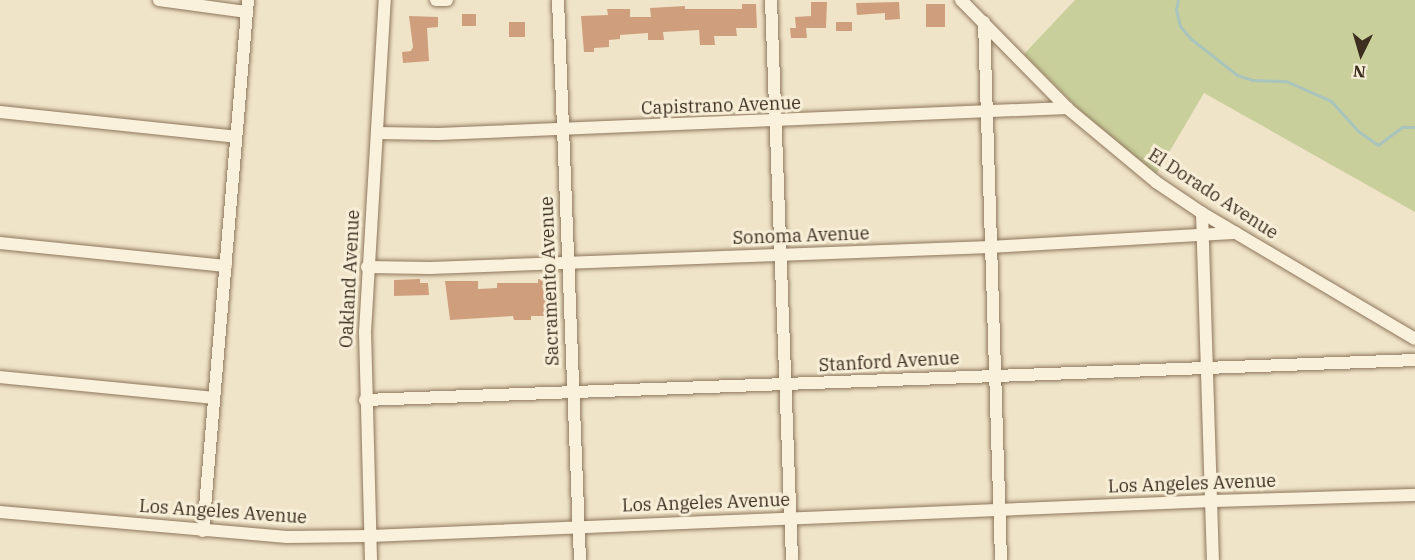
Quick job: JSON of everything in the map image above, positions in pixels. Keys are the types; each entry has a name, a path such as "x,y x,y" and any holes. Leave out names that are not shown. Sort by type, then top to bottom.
{"street":[{"path":"159,0 247,6 203,531"},
{"name":"Oakland Avenue","path":"371,560 365,400 367,267 385,0"},
{"path":"436,0 447,0"},
{"name":"Sacramento Avenue","path":"558,0 579,560"},
{"path":"771,0 792,560"},
{"name":"El Dorado Avenue","path":"962,0 1067,108 1148,176 1202,213 1415,339"},
{"path":"984,22 1001,560"},
{"name":"Capistrano Avenue","path":"377,133 438,134 776,122 1067,108"},
{"path":"0,112 236,137"},
{"path":"1202,213 1209,369 1213,560"},
{"name":"Sonoma Avenue","path":"367,267 430,268 991,247 1236,233"},
{"path":"0,243 226,266"},
{"name":"Stanford Avenue","path":"365,400 1415,360"},
{"path":"0,377 214,398"},
{"name":"Los Angeles Avenue","path":"0,512 287,537 370,536 1212,501 1415,495"}],"green space":[{"path":"1075,0 1415,0 1415,212 1204,93 1154,178 1124,155 1024,54"}],"building":[{"path":"811,2 827,2 826,28 806,28 807,38 791,38 790,28 796,28 795,17 811,16"},
{"path":"899,2 900,19 885,20 885,13 857,15 856,3"},
{"path":"742,4 756,4 757,28 736,28 737,36 714,36 715,45 700,45 699,30 663,32 664,40 648,40 648,33 620,35 620,39 609,40 609,47 594,48 594,52 584,52 581,16 608,15 607,9 630,9 630,17 651,17 650,8 685,6 685,9 742,9"},
{"path":"926,4 945,4 945,27 926,27"},
{"path":"462,14 476,14 476,26 462,26"},
{"path":"409,16 438,17 438,27 427,28 429,61 403,63 402,52 411,51 413,47"},
{"path":"509,22 525,22 525,37 509,37"},
{"path":"836,22 852,22 852,31 836,31"},
{"path":"420,279 420,283 428,283 429,295 394,296 394,280"},
{"path":"538,279 558,279 554,316 531,316 531,320 514,320 513,316 450,320 445,281 478,281 478,289 497,288 497,283 538,283"}],"waterway":[{"path":"1178,0 1176,10 1180,26 1190,38 1237,75 1252,80 1286,81 1331,101 1358,131 1378,145 1402,127 1415,127"}]}
